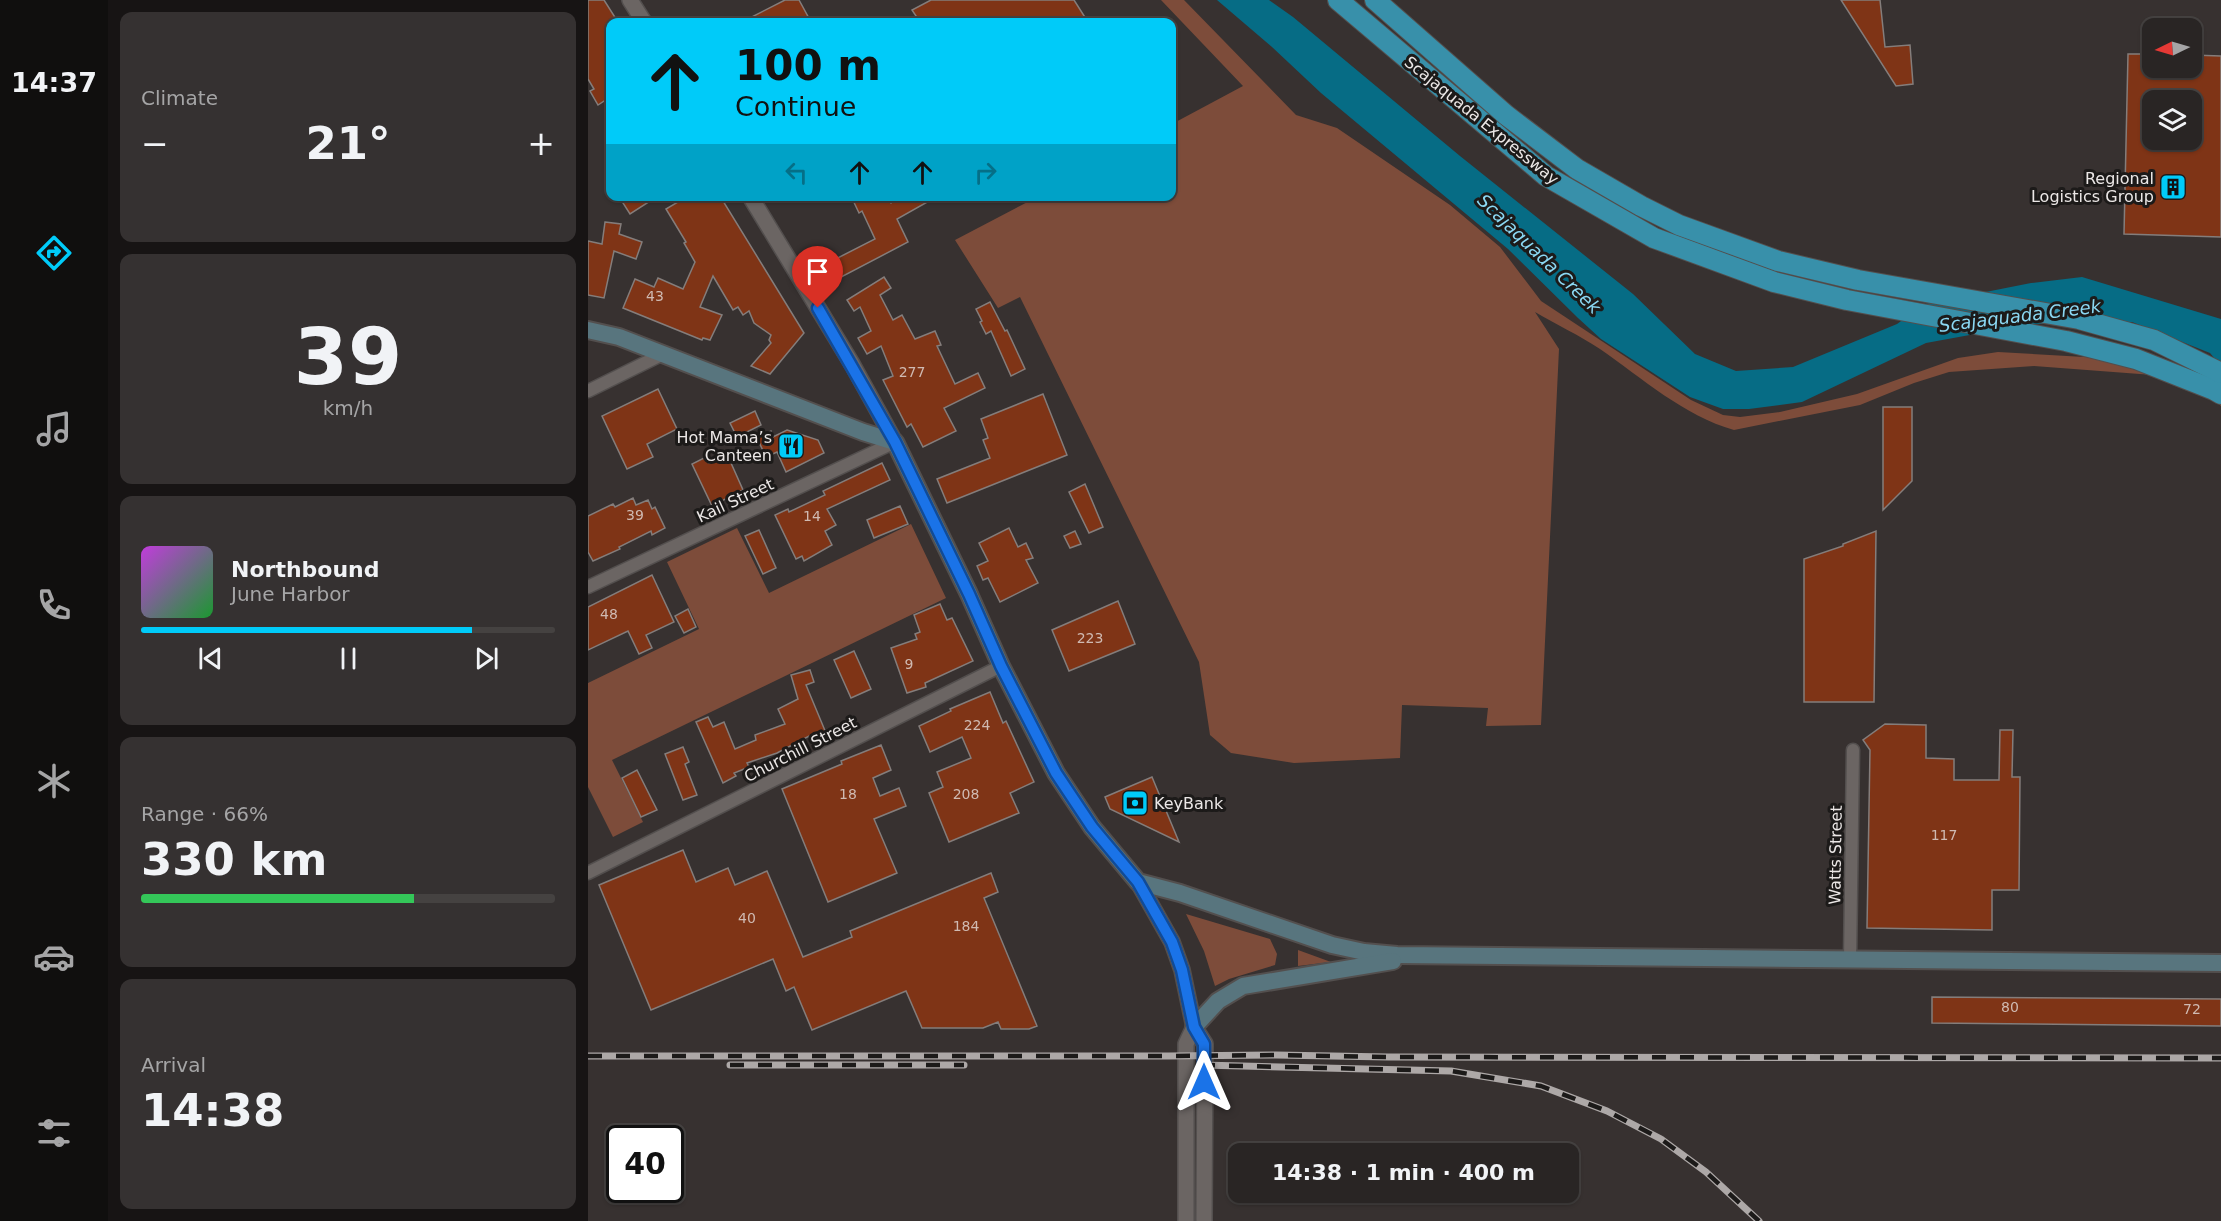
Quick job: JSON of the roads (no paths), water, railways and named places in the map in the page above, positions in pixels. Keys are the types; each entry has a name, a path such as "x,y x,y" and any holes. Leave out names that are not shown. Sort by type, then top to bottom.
{"highway":[{"name":"Scajaquada Expressway","path":"1338,0 1546,176 1654,238 1774,282 1847,300 2066,341 2136,360 2221,394"},
{"name":"Scajaquada Expressway","path":"1374,0 1506,115 1577,170 1679,225 1778,261 1858,280 2079,319 2154,340 2221,373"}],"main road":[{"path":"588,330 619,337 895,442 969,594 1001,666 1048,759 1074,802 1138,882 1180,893 1332,945 1364,952 1418,957 2221,963"},
{"path":"1194,1027 1218,1001 1244,986 1418,957"}],"street":[{"path":"630,0 641,18"},
{"path":"753,201 852,364 895,442"},
{"path":"588,391 663,354"},
{"name":"Kail Street","path":"588,587 895,442"},
{"name":"Churchill Street","path":"588,873 1001,666"},
{"name":"Watts Street","path":"1850,960 1853,750"},
{"path":"1138,882 1172,942 1182,970 1194,1027 1204,1044 1204,1221"},
{"path":"1186,1221 1186,1044 1194,1027"}],"water":[{"name":"Scajaquada Creek","path":"1217,0 1269,0 1293,17 1460,156 1633,294 1695,354 1736,371 1793,367 1897,324 1925,304 2031,283 2082,277 2221,319 2221,366 2210,353 2132,322 2030,324 1926,343 1802,402 1749,409 1723,409 1690,397 1601,339 1508,249 1321,93"}],"railway":[{"path":"588,1056 1276,1055 2221,1058"},
{"path":"730,1065 964,1065"},
{"path":"1201,1065 1451,1071 1541,1086 1607,1111 1661,1139 1706,1172 1759,1221"}],"place":[{"name":"Regional Logistics Group","path":"2173,187"},
{"name":"Hot Mama’s Canteen","path":"791,446"},
{"name":"KeyBank","path":"1135,803"}]}
